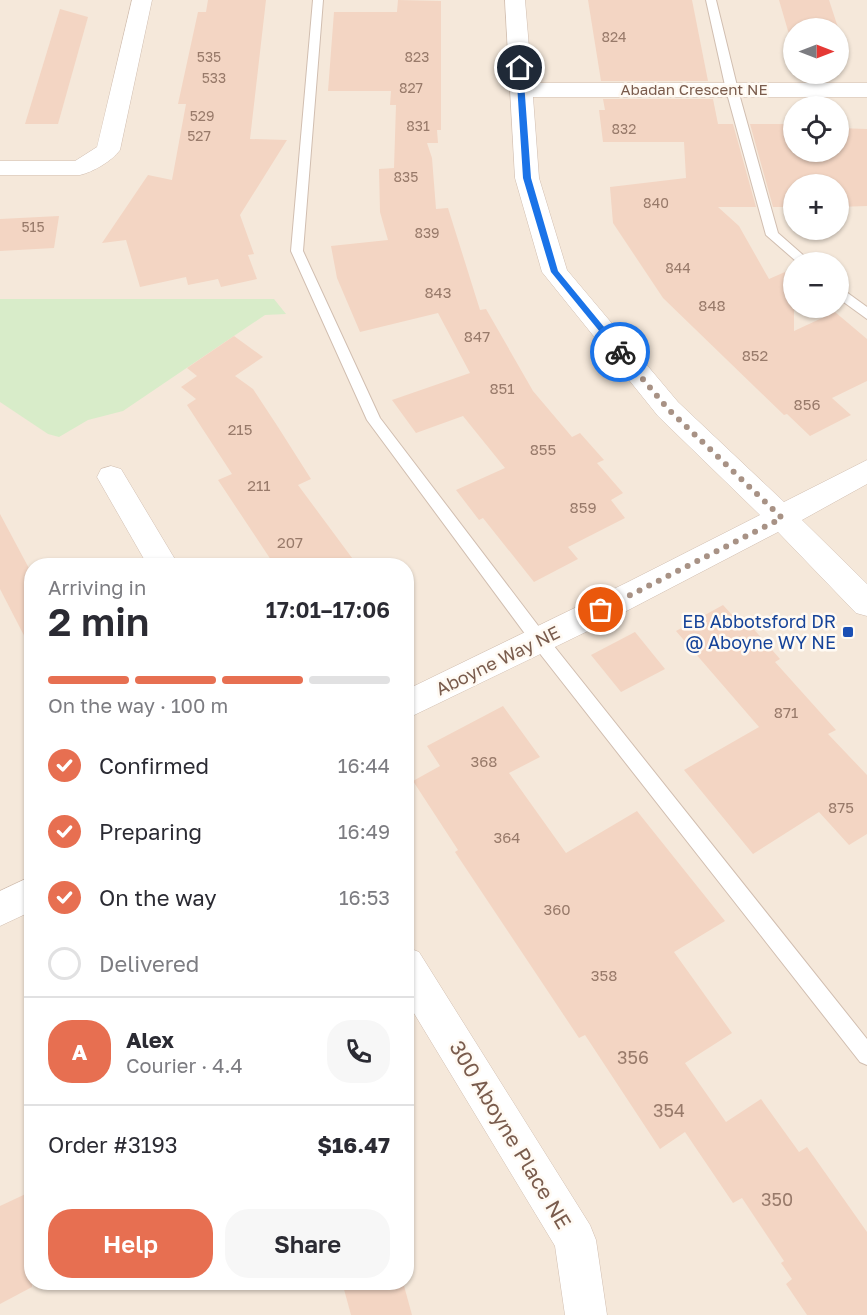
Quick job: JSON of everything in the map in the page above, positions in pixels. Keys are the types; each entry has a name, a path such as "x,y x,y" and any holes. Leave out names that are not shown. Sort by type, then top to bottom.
{"street":[{"path":"0,168 80,168 108,150 142,0"},
{"path":"515,0 527,178 555,272 668,409 782,518 867,604"},
{"name":"Abadan Crescent NE","path":"521,90 867,90"},
{"name":"Aboyne Way NE","path":"414,701 782,518 867,471"},
{"path":"111,477 159,558"},
{"path":"0,909 24,897"},
{"name":"300 Aboyne Place NE","path":"414,978 575,1240 585,1315"}],"lane":[{"path":"318,0 297,251 374,420 540,640 867,1055"},
{"path":"711,0 732,90 772,235 793,252"},
{"path":"849,299 867,314"}],"shaded area":[{"path":"0,0 867,0 867,1315 0,1315"}],"green space":[{"path":"0,299 274,299 286,314 265,315 123,411 88,420 59,437 48,434 0,402"}],"building":[{"path":"208,0 266,0 250,139 287,140 240,215 254,254 248,255 257,279 221,287 218,279 188,285 186,277 140,287 126,240 102,243 148,175 172,180 186,104 178,104 198,12 206,12"},
{"path":"398,0 441,1 441,130 437,130 438,143 427,143 432,158 436,209 448,208 480,310 486,309 533,391 572,437 580,433 604,460 597,463 623,493 611,500 625,518 568,547 578,559 534,582 483,518 479,520 456,490 505,468 463,416 416,433 392,400 470,373 438,313 360,332 337,278 331,246 388,240 380,212 379,169 394,168 396,105 390,105 391,91 328,91 334,12 397,12"},
{"path":"588,0 692,0 708,81 601,81"},
{"path":"779,0 829,0 835,18 784,18"},
{"path":"60,9 88,17 58,124 25,124"},
{"path":"603,99 713,99 718,124 733,124 756,207 718,207 739,226 769,279 783,273 783,318 794,318 794,331 822,318 842,318 867,339 867,381 832,398 851,415 810,436 787,414 784,415 663,298 613,223 610,187 686,178 684,142 603,142 599,110 605,110"},
{"path":"750,124 783,124 783,162 849,162 849,128 867,129 867,206 849,207 849,174 783,174 783,207 773,207"},
{"path":"59,216 54,248 0,251 0,219"},
{"path":"234,336 263,357 235,376 253,389 278,427 311,479 298,485 352,558 270,558 218,480 232,474 187,405 196,399 181,387 197,376 187,368"},
{"path":"0,514 24,559 24,636 0,589"},
{"path":"723,605 744,628 750,625 780,659 775,662 836,730 828,734 867,775 867,834 849,845 819,812 753,854 684,770 759,727 676,631"},
{"path":"635,632 665,669 621,692 591,655"},
{"path":"503,706 540,757 509,773 566,853 637,811 725,921 674,952 732,1033 685,1063 726,1122 761,1099 799,1152 807,1147 867,1232 867,1315 807,1315 786,1284 792,1279 781,1263 784,1261 742,1198 733,1203 685,1132 660,1149 585,1035 579,1038 455,852 458,850 414,783 440,766 427,746"},
{"path":"24,1195 24,1290 26,1290 0,1304 0,1206"},
{"path":"344,1290 405,1290 412,1315 351,1315"}],"way so far":[{"path":"601,610 782,518 668,409 620,352"}],"place":[{"name":"EB Abbotsford DR @ Aboyne WY NE","path":"848,632"}],"route":[{"path":"520,68 527,178 555,272 620,352"}]}
